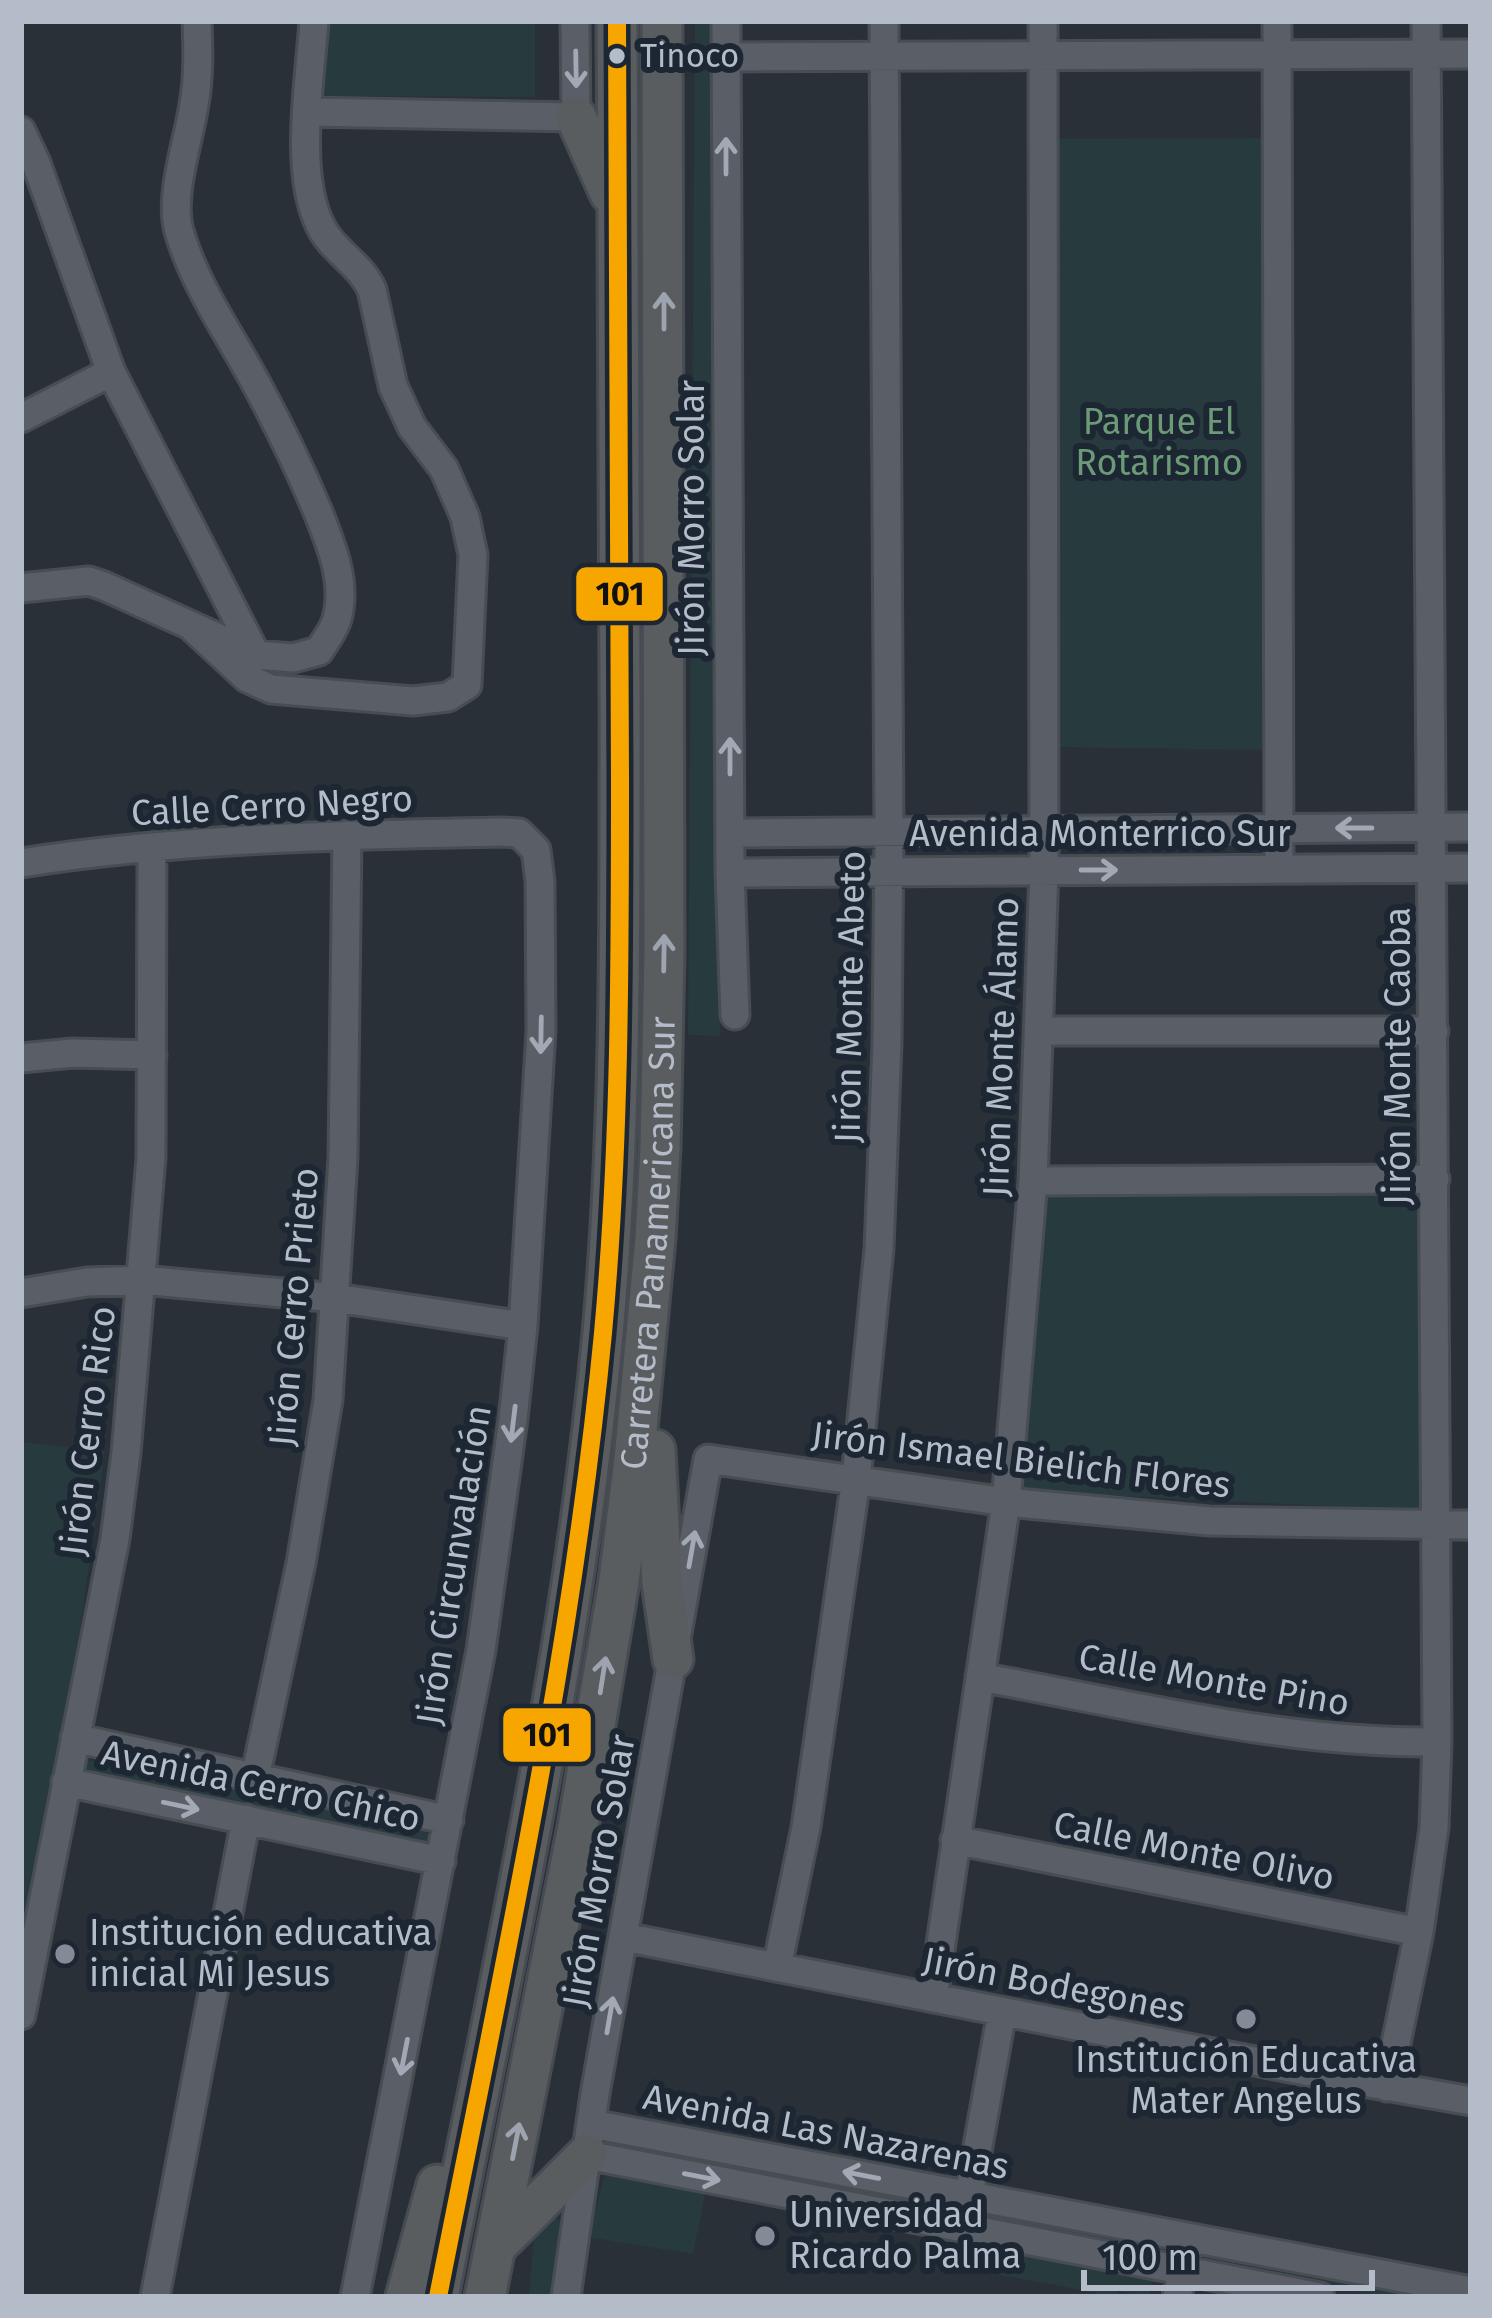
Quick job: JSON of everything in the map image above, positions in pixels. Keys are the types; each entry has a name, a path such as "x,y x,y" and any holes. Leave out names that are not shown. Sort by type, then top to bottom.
{"highway":[{"name":"Carretera Panamericana Sur","path":"438,2297 534,1817 574,1573 610,1238 620,932 616,21"},
{"name":"Carretera Panamericana Sur","path":"487,2294 597,1715 619,1581 647,1333 660,1149 664,952 662,21"},
{"path":"576,116 617,209"},
{"path":"647,1333 662,1582 673,1659"},
{"path":"406,2297 496,1997"},
{"path":"495,2247 590,2139"}],"street":[{"path":"21,588 88,581 256,655 293,658 319,651 337,620 336,557 304,478 217,316 177,225 183,148 194,105 197,21"},
{"path":"192,627 247,678 271,689 413,700 448,697 467,685 473,554 465,517 444,469 412,428 393,386 366,276 327,238 306,183 314,21"},
{"path":"308,112 576,116 575,21"},
{"name":"Jirón Morro Solar","path":"726,21 730,873 735,1015"},
{"name":"Jirón Monte Abeto","path":"777,1967 806,1827 856,1478 880,1249 889,832 884,21"},
{"name":"Jirón Monte Álamo","path":"933,1999 1006,1502 1033,1181 1044,870 1042,21"},
{"path":"1277,21 1279,869"},
{"name":"Jirón Monte Caoba","path":"1387,2087 1419,1932 1434,1828 1437,1742 1426,21"},
{"path":"726,57 1471,54"},
{"path":"21,130 111,372 256,655"},
{"path":"21,418 111,372"},
{"name":"Avenida Monterrico Sur","path":"730,833 1471,827"},
{"name":"Calle Cerro Negro","path":"21,863 82,854 347,835 502,832 526,838"},
{"name":"Jirón Cerro Prieto","path":"255,1778 302,1563 328,1400 343,1158 347,835"},
{"name":"Jirón Circunvalación","path":"356,2297 485,1627 524,1326 541,1031 540,881 536,850 526,838"},
{"name":"Jirón Cerro Rico","path":"21,2015 115,1539 151,1157 152,848"},
{"name":"Avenida Monterrico Sur","path":"730,873 1471,868"},
{"path":"1040,1031 1434,1031"},
{"path":"21,1058 73,1053 152,1055"},
{"path":"1033,1181 1435,1179"},
{"path":"21,1293 87,1282 142,1280 336,1298 524,1326"},
{"name":"Jirón Morro Solar","path":"566,2297 708,1459"},
{"name":"Jirón Ismael Bielich Flores","path":"708,1459 1006,1502 1209,1521 1471,1525"},
{"name":"Calle Monte Pino","path":"980,1677 1303,1736 1375,1743 1437,1742"},
{"name":"Avenida Cerro Chico","path":"75,1738 449,1820"},
{"name":"Avenida Cerro Chico","path":"66,1782 441,1861"},
{"path":"155,2297 246,1819"},
{"name":"Calle Monte Olivo","path":"956,1840 1419,1932"},
{"name":"Jirón Bodegones","path":"624,1936 1471,2102"},
{"path":"969,2196 1002,2012"},
{"name":"Avenida Las Nazarenas","path":"590,2139 969,2196 1471,2291"},
{"name":"Avenida Las Nazarenas","path":"590,2139 1180,2284 1319,2297"},
{"path":"1180,2284 1190,2237"}],"green space":[{"path":"321,21 535,21 535,97 325,96 317,89"},
{"path":"695,21 713,21 720,1036 688,1035"},
{"name":"Parque El Rotarismo","path":"1264,138 1267,750 1051,747 1053,139"},
{"path":"1043,1191 1421,1193 1425,1511 1022,1491"},
{"path":"21,1442 105,1451 81,1623 21,1948"},
{"path":"83,1759 439,1831 435,1850 79,1777"},
{"path":"607,2138 1160,2245 1157,2257 605,2150"},
{"path":"616,2172 706,2189 693,2254 588,2237 604,2177"},
{"path":"553,2213 563,2225 555,2297 529,2297 534,2238"},
{"path":"932,2234 1153,2275 1149,2297 1119,2291 1117,2297 1097,2297 1097,2293 927,2261"},
{"path":"1204,2249 1454,2297 1386,2297 1201,2261"}],"transit line":[{"name":"101","path":"438,2297 554,1696 590,1455 609,1264 620,919 617,21"}],"place":[{"name":"Tinoco","path":"617,56"},
{"name":"Institución educativa inicial Mi Jesus","path":"65,1954"},
{"name":"Institución Educativa Mater Angelus","path":"1246,2019"},
{"name":"Universidad Ricardo Palma","path":"765,2236"}]}
